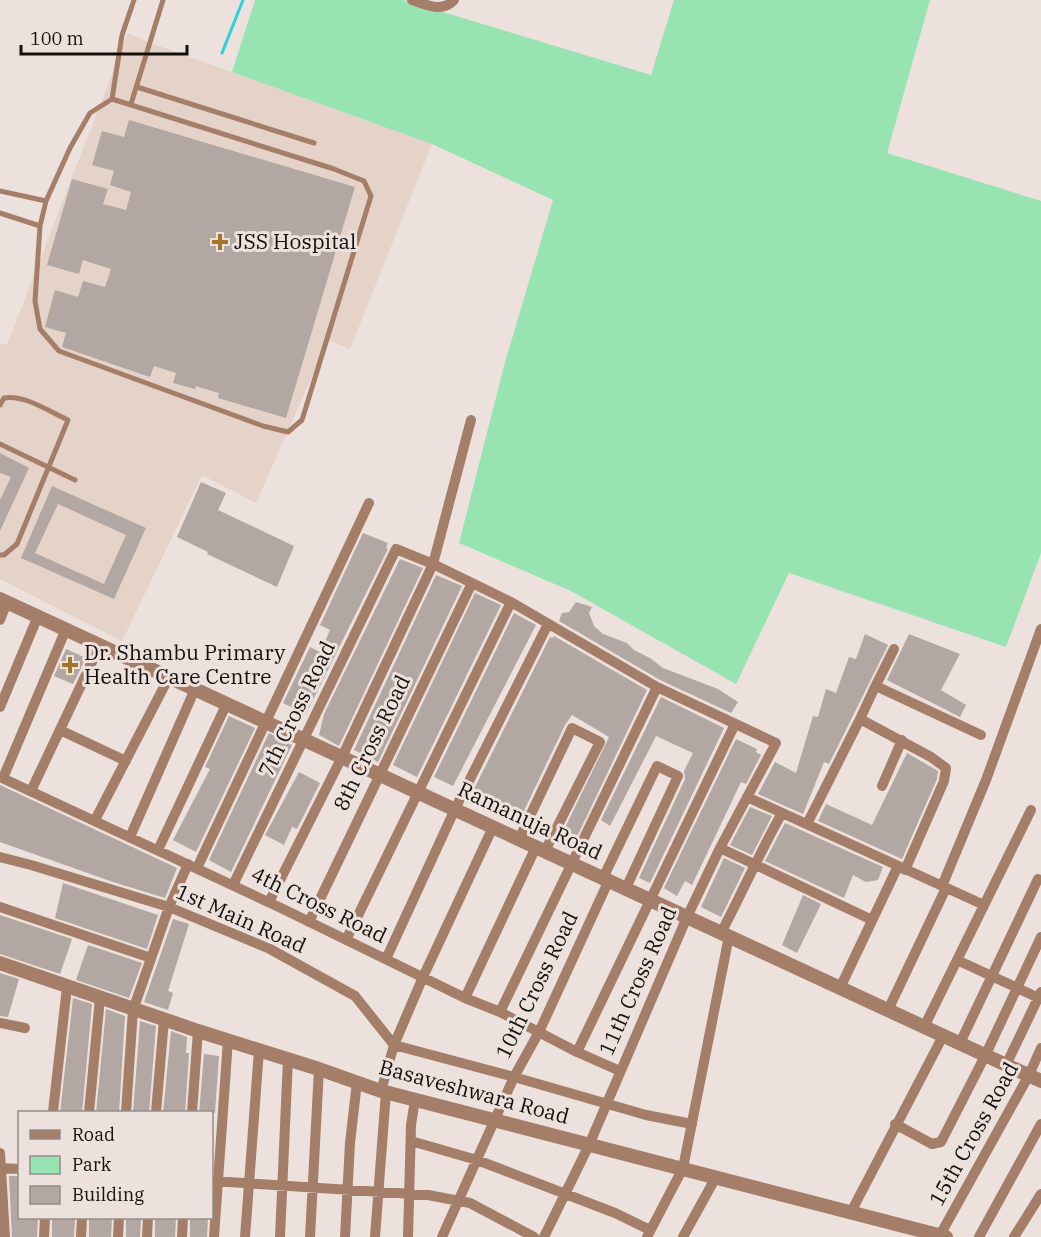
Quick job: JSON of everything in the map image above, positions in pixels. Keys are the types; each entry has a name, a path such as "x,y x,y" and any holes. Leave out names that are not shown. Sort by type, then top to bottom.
{"street":[{"path":"412,0 442,8 449,6 454,0"},
{"path":"269,902 342,757 433,564 471,420"},
{"path":"126,1111 134,1010 169,907 193,866 265,721 369,503"},
{"name":"7th Cross Road","path":"233,885 396,549 433,564"},
{"path":"433,564 511,602 657,687 735,724 577,1052"},
{"name":"8th Cross Road","path":"309,922 472,583"},
{"path":"0,620 4,601"},
{"name":"Ramanuja Road","path":"4,601 1035,1078"},
{"path":"346,940 511,602"},
{"path":"0,707 38,616"},
{"path":"386,959 455,809 548,624"},
{"path":"1,778 66,629"},
{"path":"888,1010 944,887 1041,629"},
{"path":"31,791 100,645"},
{"path":"807,824 894,649"},
{"path":"95,820 169,677"},
{"path":"500,1012 657,687"},
{"path":"874,689 878,687 981,735"},
{"path":"130,837 195,689"},
{"path":"158,850 227,704"},
{"path":"840,988 872,920 902,868 944,782 946,768 932,757 860,719"},
{"name":"11th Cross Road","path":"544,1237 589,1144 687,917 720,848 776,743 735,724"},
{"path":"465,998 540,849 600,741 572,728 519,839"},
{"path":"60,730 126,761"},
{"path":"882,786 902,740"},
{"name":"10th Cross Road","path":"442,1237 514,1077 539,1032 657,766 678,776 626,888"},
{"name":"4th Cross Road","path":"1,778 193,866 620,1071"},
{"path":"747,797 984,905"},
{"path":"924,1027 1031,810"},
{"path":"411,1141 477,1160 615,1213 648,1233 683,1168 725,935 756,866 759,853 782,813"},
{"path":"375,1237 383,1091 394,1045 493,826"},
{"path":"0,847 23,863"},
{"path":"720,848 872,920"},
{"name":"1st Main Road","path":"0,857 169,907 270,949 355,996 394,1045"},
{"path":"960,1043 1038,879"},
{"path":"0,907 151,958"},
{"path":"895,1124 932,1144 940,1142 985,1056 1041,937"},
{"path":"957,960 1040,996 1006,1065"},
{"name":"Basaveshwara Road","path":"0,963 134,1010 383,1091 942,1237"},
{"path":"53,1111 67,987"},
{"path":"89,1111 100,998"},
{"path":"156,1111 164,1020"},
{"path":"0,1023 25,1028"},
{"path":"192,1111 198,1031"},
{"path":"851,1212 943,1036"},
{"path":"214,1237 215,1181 228,1040"},
{"path":"394,1045 606,1102 646,1115 692,1124"},
{"name":"15th Cross Road","path":"942,1237 1035,1078 1041,1048"},
{"path":"244,1237 259,1050"},
{"path":"280,1237 288,1059"},
{"path":"310,1237 319,1069"},
{"path":"345,1237 357,1082"},
{"path":"408,1237 408,1194 415,1100"},
{"path":"979,1237 1041,1124"},
{"path":"0,1153 5,1237"},
{"path":"1,1168 18,1169"},
{"path":"683,1237 716,1177"},
{"path":"215,1181 408,1194 470,1203 534,1237"},
{"path":"1014,1237 1041,1194"},
{"path":"44,1237 45,1219"},
{"path":"81,1237 82,1219"},
{"path":"118,1237 119,1219"},
{"path":"147,1237 148,1219"},
{"path":"182,1237 183,1219"}],"lane":[{"path":"111,99 334,169 363,181 370,196 302,420 288,432 263,426 59,351 40,329 35,301 40,226 46,201 70,148 90,113 111,99 122,35 134,0"},
{"path":"131,104 163,0"},
{"path":"137,87 314,143"},
{"path":"0,191 46,201"},
{"path":"0,213 40,226"},
{"path":"0,405 4,398 11,396 68,420 17,544 0,555"},
{"path":"0,444 75,480"}],"shaded area":[{"name":"JSS Hospital","path":"128,33 432,144 350,349 328,340 256,503 202,475 122,641 0,579 0,343 7,345"}],"green space":[{"path":"255,0 403,0 651,75 674,0 930,0 887,153 1041,201 1041,553 1006,647 789,573 736,684 571,591 459,543 504,366 553,200 432,144 232,72"}],"building":[{"path":"129,120 355,187 286,418 218,398 219,393 196,386 195,389 173,383 176,373 154,366 150,377 62,347 66,333 45,327 55,290 78,297 83,281 105,287 111,269 83,260 79,274 47,265 72,179 108,189 103,204 126,210 131,192 110,185 114,171 92,165 102,131 124,137"},
{"path":"0,453 29,468 0,531 0,500 11,477 0,473"},
{"path":"201,482 226,493 218,510 294,546 277,587 177,537"},
{"path":"52,486 146,528 114,599 21,558","holes":["58,504 126,535 104,584 35,553"]},
{"path":"363,533 388,543 386,548 388,549 306,714 283,703 310,647 320,652 330,630 320,625"},
{"path":"400,559 423,568 339,746 319,735 324,714"},
{"path":"436,575 462,586 378,762 354,750"},
{"path":"475,593 501,605 417,777 393,765"},
{"path":"576,602 592,607 589,613 594,626 603,634 627,643 663,668 718,689 738,702 731,713 660,680 559,621 562,613 569,612"},
{"path":"514,613 536,625 453,786 434,777"},
{"path":"865,634 888,645 829,764 824,762 803,814 758,794 775,762 796,773 813,716 818,717 826,689 836,693 849,657 856,659"},
{"path":"909,634 960,654 941,690 966,705 960,717 887,680"},
{"path":"554,636 647,690 572,847 559,840 609,737 572,715 519,821 471,795 550,637"},
{"path":"66,649 86,658 73,684 54,676"},
{"path":"661,697 724,728 650,883 639,878 685,779 684,771 693,753 656,736 610,826 601,820"},
{"path":"229,716 255,728 196,852 173,840 210,769 205,767"},
{"path":"269,733 292,745 231,872 209,860"},
{"path":"736,739 757,749 756,752 761,755 746,784 741,782 692,885 685,881 677,896 664,888"},
{"path":"907,753 938,771 937,779 902,859 818,821 826,804 872,825"},
{"path":"299,772 320,783 297,829 292,827 284,845 265,835"},
{"path":"0,785 177,868 165,898 0,842"},
{"path":"750,807 772,816 752,855 730,845"},
{"path":"785,823 883,867 878,880 866,882 853,875 844,898 765,861"},
{"path":"724,858 745,868 721,917 701,907"},
{"path":"63,883 158,915 147,949 55,918"},
{"path":"803,895 821,904 797,953 782,945"},
{"path":"0,915 72,939 60,974 0,954"},
{"path":"173,919 189,924 168,991 173,993 168,1010 144,1002"},
{"path":"88,945 142,963 129,998 76,980"},
{"path":"0,973 19,979 8,1017 0,1016"},
{"path":"73,998 92,1004 82,1111 60,1111"},
{"path":"106,1009 125,1016 119,1111 96,1111"},
{"path":"140,1021 156,1026 149,1111 133,1111"},
{"path":"171,1031 187,1037 186,1053 189,1053 185,1111 163,1111"},
{"path":"204,1054 219,1056 215,1113 199,1111"},
{"path":"9,1176 18,1176 18,1219 38,1219 37,1237 12,1237"},
{"path":"52,1219 75,1219 74,1237 52,1237"},
{"path":"89,1219 112,1219 111,1237 89,1237"},
{"path":"126,1219 141,1219 140,1237 126,1237"},
{"path":"155,1219 176,1219 175,1237 155,1237"},
{"path":"190,1219 208,1219 207,1237 190,1237"}],"waterway":[{"path":"222,53 243,0"}],"place":[{"name":"JSS Hospital","path":"220,242"},
{"name":"Dr. Shambu Primary Health Care Centre","path":"70,665"}]}
